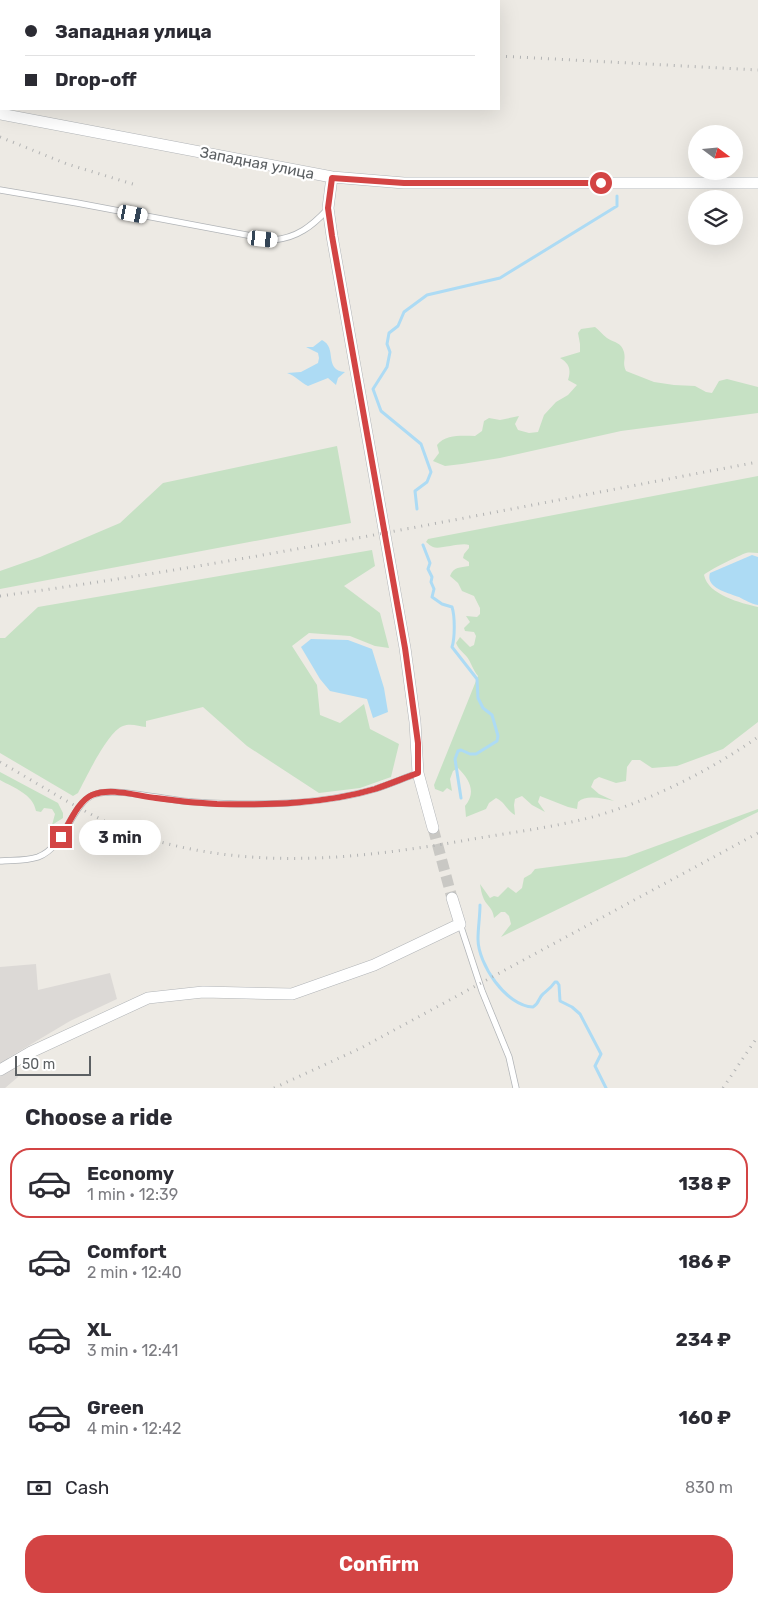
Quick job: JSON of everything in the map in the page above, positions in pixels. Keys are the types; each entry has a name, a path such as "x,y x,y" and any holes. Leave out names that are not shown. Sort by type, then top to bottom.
{"street":[{"name":"Западная улица","path":"0,114 332,178 404,183 758,182"},
{"path":"332,178 328,208 405,648 417,736 418,773 433,828"},
{"path":"0,1070 31,1052 148,998 204,992 292,994 374,965 460,924 452,898"}],"lane":[{"path":"0,190 273,240 291,237 305,230 328,208"},
{"path":"0,861 29,859 43,854 56,844 83,802 93,794 118,793 192,802 278,803 354,794 418,773"},
{"path":"460,924 482,991 509,1057 516,1088"}],"shaded area":[{"path":"36,964 38,990 110,973 117,999 70,1021 8,1058 18,1077 5,1088 0,1088 0,967"}],"green space":[{"path":"595,327 607,338 621,346 624,352 626,371 654,382 695,386 712,393 719,381 727,379 758,387 758,413 621,431 500,458 462,464 445,466 433,461 439,453 437,445 441,441 454,436 475,436 482,431 484,421 489,418 500,420 519,416 515,424 518,430 529,433 538,432 544,415 556,402 568,395 577,385 568,380 569,368 560,358 580,352 578,333 581,329"},
{"path":"337,446 351,523 0,589 0,571 40,557 120,523 163,483"},
{"path":"758,476 758,553 743,554 704,575 707,582 718,593 758,607 758,722 723,749 677,766 652,768 640,760 632,760 627,767 626,781 616,783 599,777 594,780 591,787 599,794 614,801 586,798 578,802 577,809 540,796 538,802 545,812 532,805 522,796 515,799 515,815 496,798 489,803 486,809 466,817 465,806 471,796 471,791 468,781 458,768 453,771 450,779 452,791 447,788 443,792 435,789 434,785 478,676 456,643 460,637 470,647 474,645 476,636 474,632 465,631 464,628 470,622 466,616 477,617 480,614 480,608 474,596 462,591 458,583 450,576 455,569 469,566 469,562 463,558 469,545 461,544 436,548 426,542 428,539"},
{"path":"372,550 375,566 344,586 380,613 389,648 375,646 350,636 309,633 292,646 317,685 320,715 340,723 364,704 370,729 399,744 391,777 360,788 319,793 247,746 203,707 146,721 146,727 129,725 117,730 104,745 78,793 73,796 0,753 0,638 5,638 38,607"},
{"path":"0,772 58,803 63,813 63,818 52,825 55,814 52,809 44,808 41,812 36,811 27,796 0,780"},
{"path":"758,809 758,812 501,937 511,924 509,916 505,912 501,912 494,918 492,910 485,902 482,894 480,884 490,898 498,897 508,887 516,893 522,888 524,878 535,869 626,857"}],"water":[{"path":"322,340 329,348 334,367 345,372 338,378 336,385 328,378 308,386 287,373 301,372 318,363 318,353 306,347 313,347"},
{"path":"752,555 758,557 758,605 724,592 714,586 709,578 710,573"},
{"path":"311,639 348,640 372,649 384,688 388,712 373,718 367,699 330,691 320,679 301,647"}],"waterway":[{"path":"417,509 415,491 427,482 431,472 421,444 381,411 373,389 387,367 390,352 387,344 389,333 398,326 404,312 427,295 500,278 617,206 617,196"},
{"path":"423,545 430,563 428,569 432,577 431,582 434,589 432,597 442,604 452,607 454,616 452,647 477,679 478,698 483,708 492,715 498,736 497,741 476,754 458,751 455,759 461,798"},
{"path":"480,905 479,949 495,982 513,999 523,1005 533,1007 541,996 557,982 559,985 560,1001 572,1007 580,1014 601,1054 595,1066 606,1088"}],"tunnel":[{"path":"433,828 452,898"}],"railway":[{"path":"500,56 758,70"},
{"path":"0,137 67,164 136,185"},
{"path":"0,596 285,551 758,462"},
{"path":"0,762 92,815 150,839 190,849 231,855 271,858 312,858 352,856 433,846 550,826 596,816 639,801 680,783 758,737"},
{"path":"274,1088 361,1048 758,833"},
{"path":"723,1088 758,1036"}],"route":[{"path":"61,837 83,802 93,794 108,792 215,804 278,803 354,794 418,773 418,743 405,648 354,351 332,236 328,208 332,178 404,183 601,183"}]}
